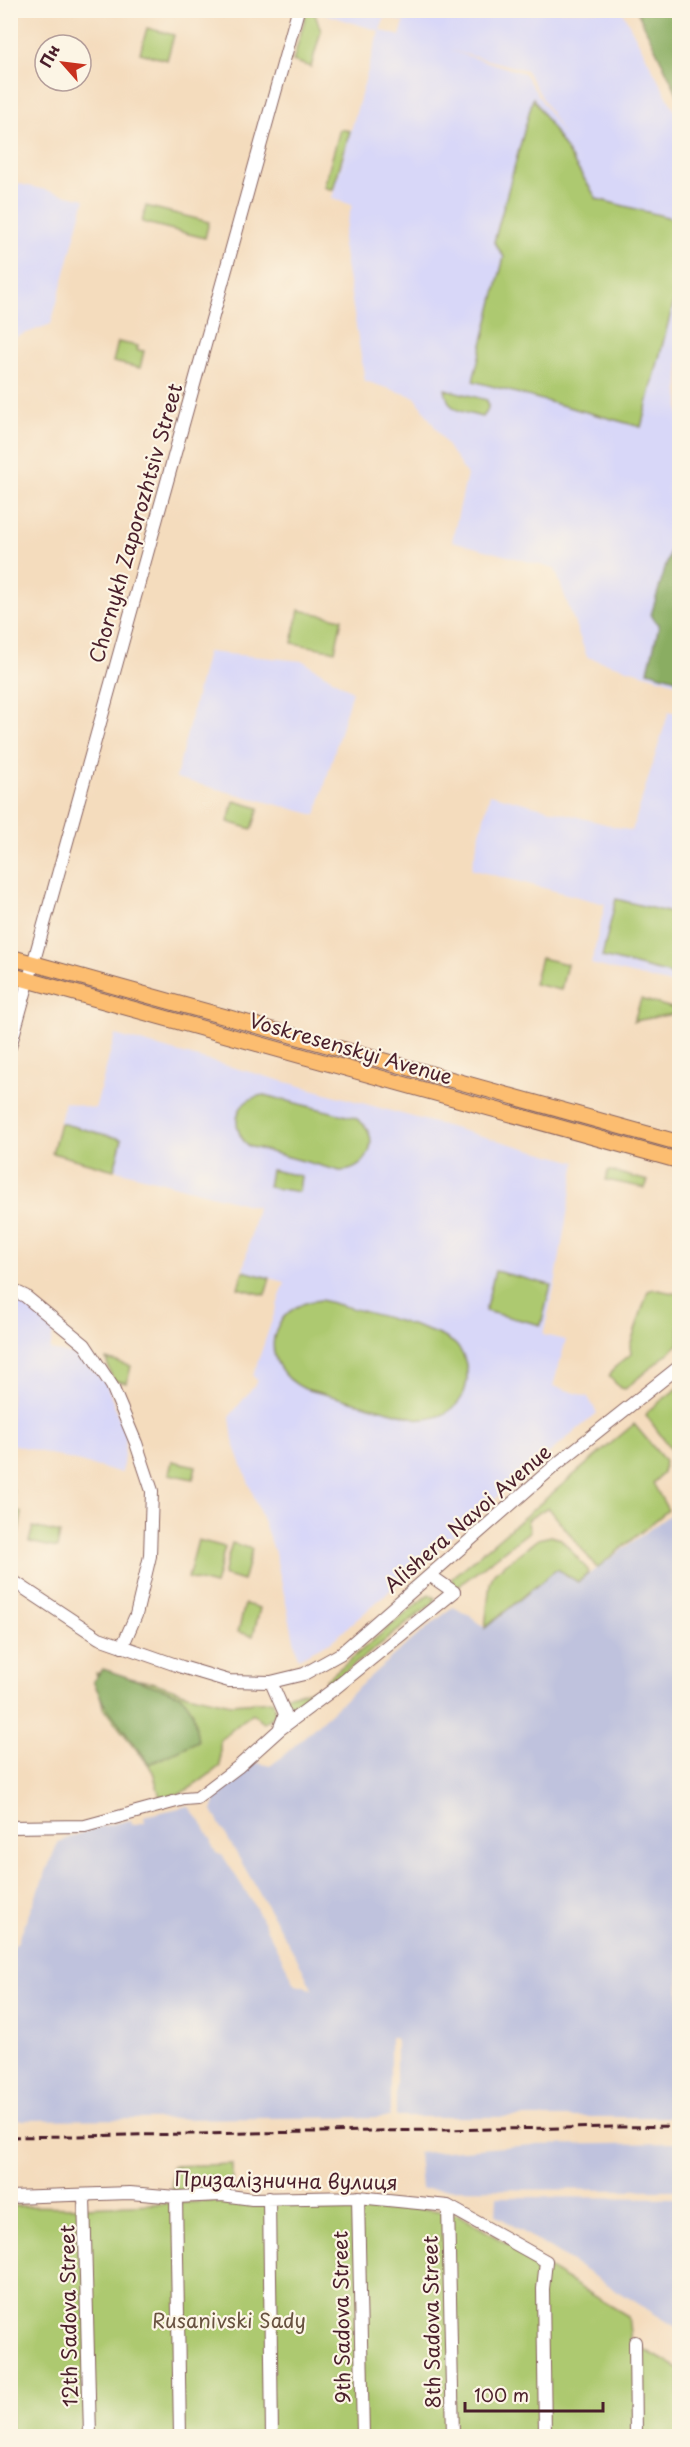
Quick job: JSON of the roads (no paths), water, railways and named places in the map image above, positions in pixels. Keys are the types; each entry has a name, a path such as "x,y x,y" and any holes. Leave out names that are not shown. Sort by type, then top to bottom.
{"main road":[{"name":"Voskresenskyi Avenue","path":"10,957 680,1143"},
{"name":"Voskresenskyi Avenue","path":"10,975 680,1161"}],"street":[{"name":"Chornykh Zaporozhtsiv Street","path":"10,1047 298,10"},
{"path":"10,1289 25,1296 85,1345 112,1386 136,1443 152,1491 150,1557 136,1616 122,1647"},
{"name":"Alishera Navoi Avenue","path":"10,1579 99,1638 122,1647 229,1681 271,1682 304,1674 340,1654 558,1464 680,1366"},
{"path":"10,1827 85,1826 168,1803 197,1798 454,1592 431,1576"},
{"path":"271,1682 285,1714 279,1730"},
{"name":"Призалізнична вулиця","path":"10,2197 130,2193 176,2197 222,2195 252,2199 358,2198 448,2206 546,2260 543,2289 545,2436"},
{"name":"12th Sadova Street","path":"84,2196 90,2436"},
{"path":"176,2197 180,2436"},
{"path":"269,2198 272,2436"},
{"name":"9th Sadova Street","path":"358,2198 363,2436"},
{"name":"8th Sadova Street","path":"448,2206 453,2436"},
{"path":"635,2342 636,2436"}],"railway":[{"path":"10,2137 680,2126"}],"park label":[{"name":"Rusanivski Sady","path":"229,2320"}]}
